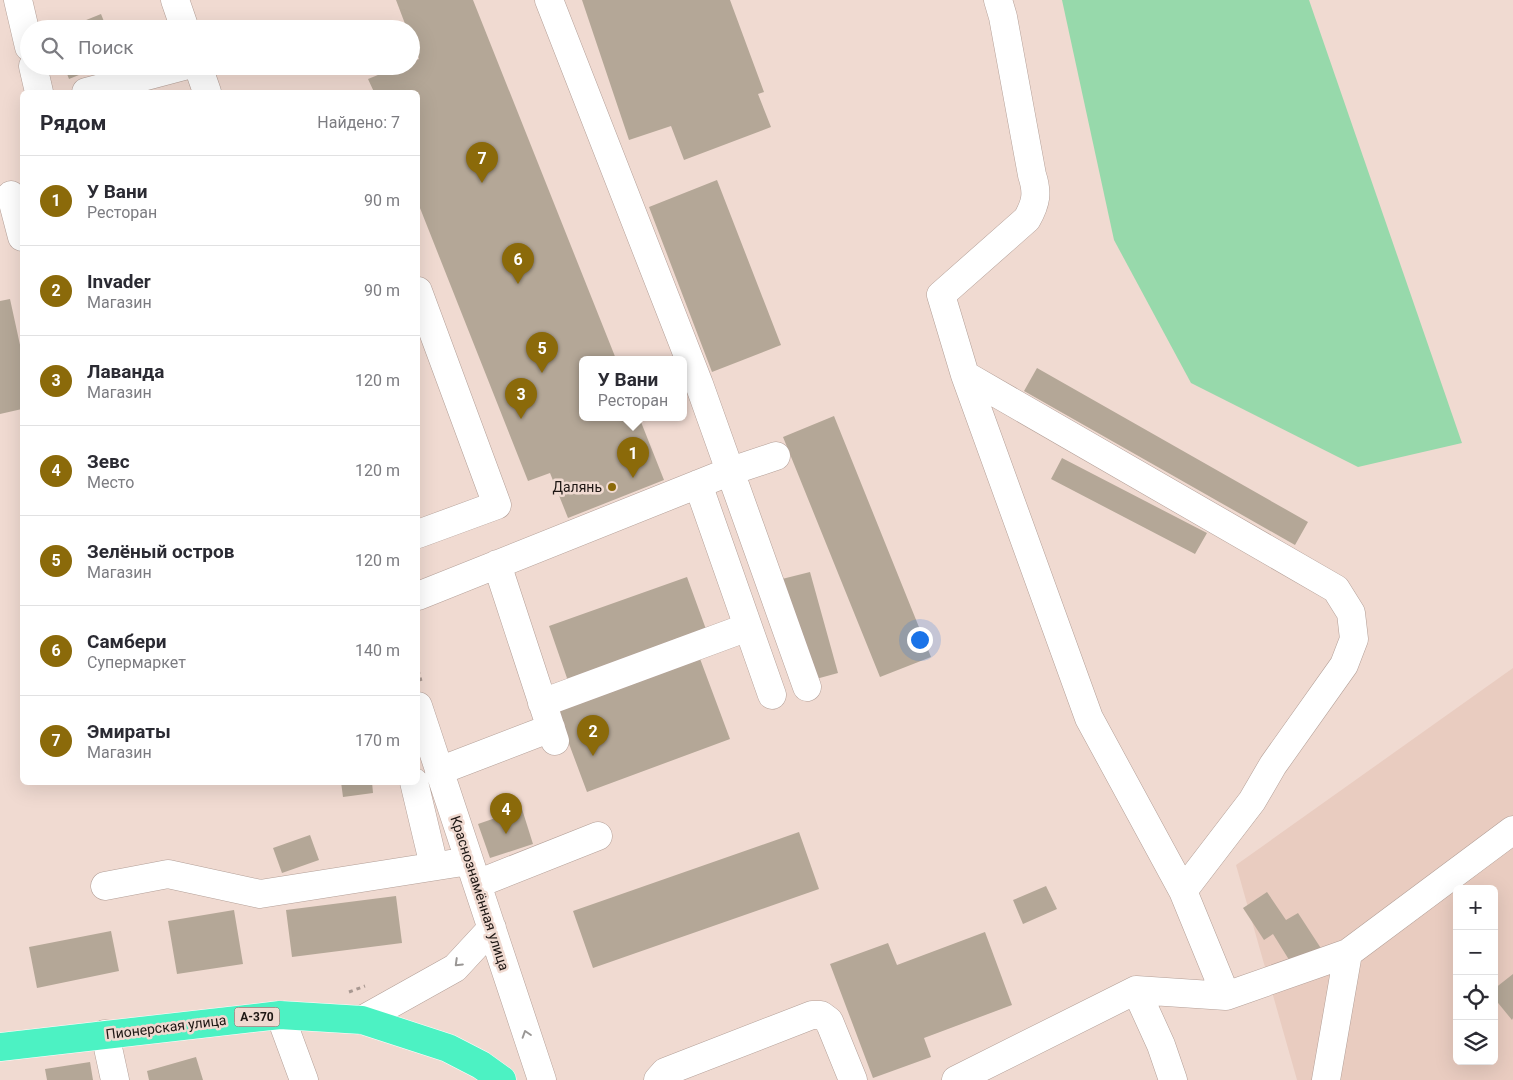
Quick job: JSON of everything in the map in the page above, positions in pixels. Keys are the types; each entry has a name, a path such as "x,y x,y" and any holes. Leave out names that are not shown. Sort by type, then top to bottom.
{"highway":[{"name":"Пионерская улица","path":"0,1047 280,1014 362,1020 448,1048 481,1065 502,1080"}],"street":[{"path":"18,0 23,20"},
{"path":"175,0 182,20"},
{"path":"549,0 699,384 807,688"},
{"path":"998,0 1003,17 1032,175 1037,190 1035,205 1027,219 941,295 965,375 1089,718 1183,891 1226,996"},
{"path":"35,75 39,90"},
{"path":"94,90 150,75"},
{"path":"201,75 206,90"},
{"path":"11,195 20,229"},
{"path":"420,296 497,505 420,533"},
{"path":"965,375 1336,589 1351,613 1354,639 1344,665 1273,765 1252,801 1183,891"},
{"path":"420,595 731,471 776,456"},
{"path":"698,484 772,695"},
{"path":"497,564 549,721"},
{"path":"437,763 549,721 748,627"},
{"name":"Краснознамённая улица","path":"420,712 542,1080"},
{"path":"415,785 434,866"},
{"path":"956,1080 1136,990 1226,996 1348,953 1513,830"},
{"path":"105,886 168,874 260,894 434,866 473,872 598,836"},
{"path":"362,1020 455,968 492,928"},
{"path":"1326,1080 1348,953"},
{"path":"1136,990 1161,1045 1173,1080"},
{"path":"280,1014 304,1080"},
{"path":"675,1075 812,1015 821,1015 829,1021 853,1080"},
{"path":"105,1034 115,1080"}],"shaded area":[{"path":"1513,668 1513,1080 1297,1080 1236,865"}],"green space":[{"path":"1062,0 1309,0 1462,443 1358,467 1191,383 1114,240"}],"building":[{"path":"396,0 473,0 615,356 579,356 579,421 641,421 664,480 568,518 550,473 528,481 420,208 420,90 373,90 368,79 378,75 420,75 420,20 404,20"},
{"path":"582,0 730,0 764,92 758,94 771,127 684,160 671,126 629,140"},
{"path":"101,14 103,20 86,20"},
{"path":"67,75 79,75 69,79"},
{"path":"717,180 781,345 712,372 649,207"},
{"path":"10,299 20,345 20,409 0,414 0,301"},
{"path":"1037,368 1308,522 1295,545 1024,391"},
{"path":"834,416 931,657 880,677 783,437"},
{"path":"1062,458 1207,533 1195,554 1051,479"},
{"path":"810,572 838,673 805,682 778,580"},
{"path":"687,577 707,632 568,681 549,626"},
{"path":"699,656 730,739 587,792 556,709"},
{"path":"341,785 372,785 373,793 343,797"},
{"path":"522,809 533,844 490,858 478,824"},
{"path":"799,832 819,889 593,968 573,911"},
{"path":"310,835 319,860 282,873 273,848"},
{"path":"1046,886 1057,909 1023,924 1013,900"},
{"path":"1267,892 1286,920 1298,913 1324,953 1296,971 1273,934 1264,940 1243,908"},
{"path":"396,896 402,943 292,957 286,910"},
{"path":"234,910 243,964 177,974 168,921"},
{"path":"111,931 119,971 37,988 29,947"},
{"path":"985,932 1012,1005 924,1038 931,1057 873,1078 830,964 888,943 897,965"},
{"path":"1513,974 1512,1020 1498,1003 1498,986"},
{"path":"196,1057 203,1080 149,1080 147,1071"},
{"path":"90,1062 93,1080 47,1080 45,1069"}],"place":[{"name":"Эмираты","path":"482,183"},
{"name":"Самбери","path":"518,284"},
{"name":"Зелёный остров","path":"542,373"},
{"name":"Лаванда","path":"521,419"},
{"name":"У Вани","path":"633,478"},
{"name":"Далянь","path":"612,487"},
{"name":"Invader","path":"593,756"},
{"name":"Зевс","path":"506,834"}]}
